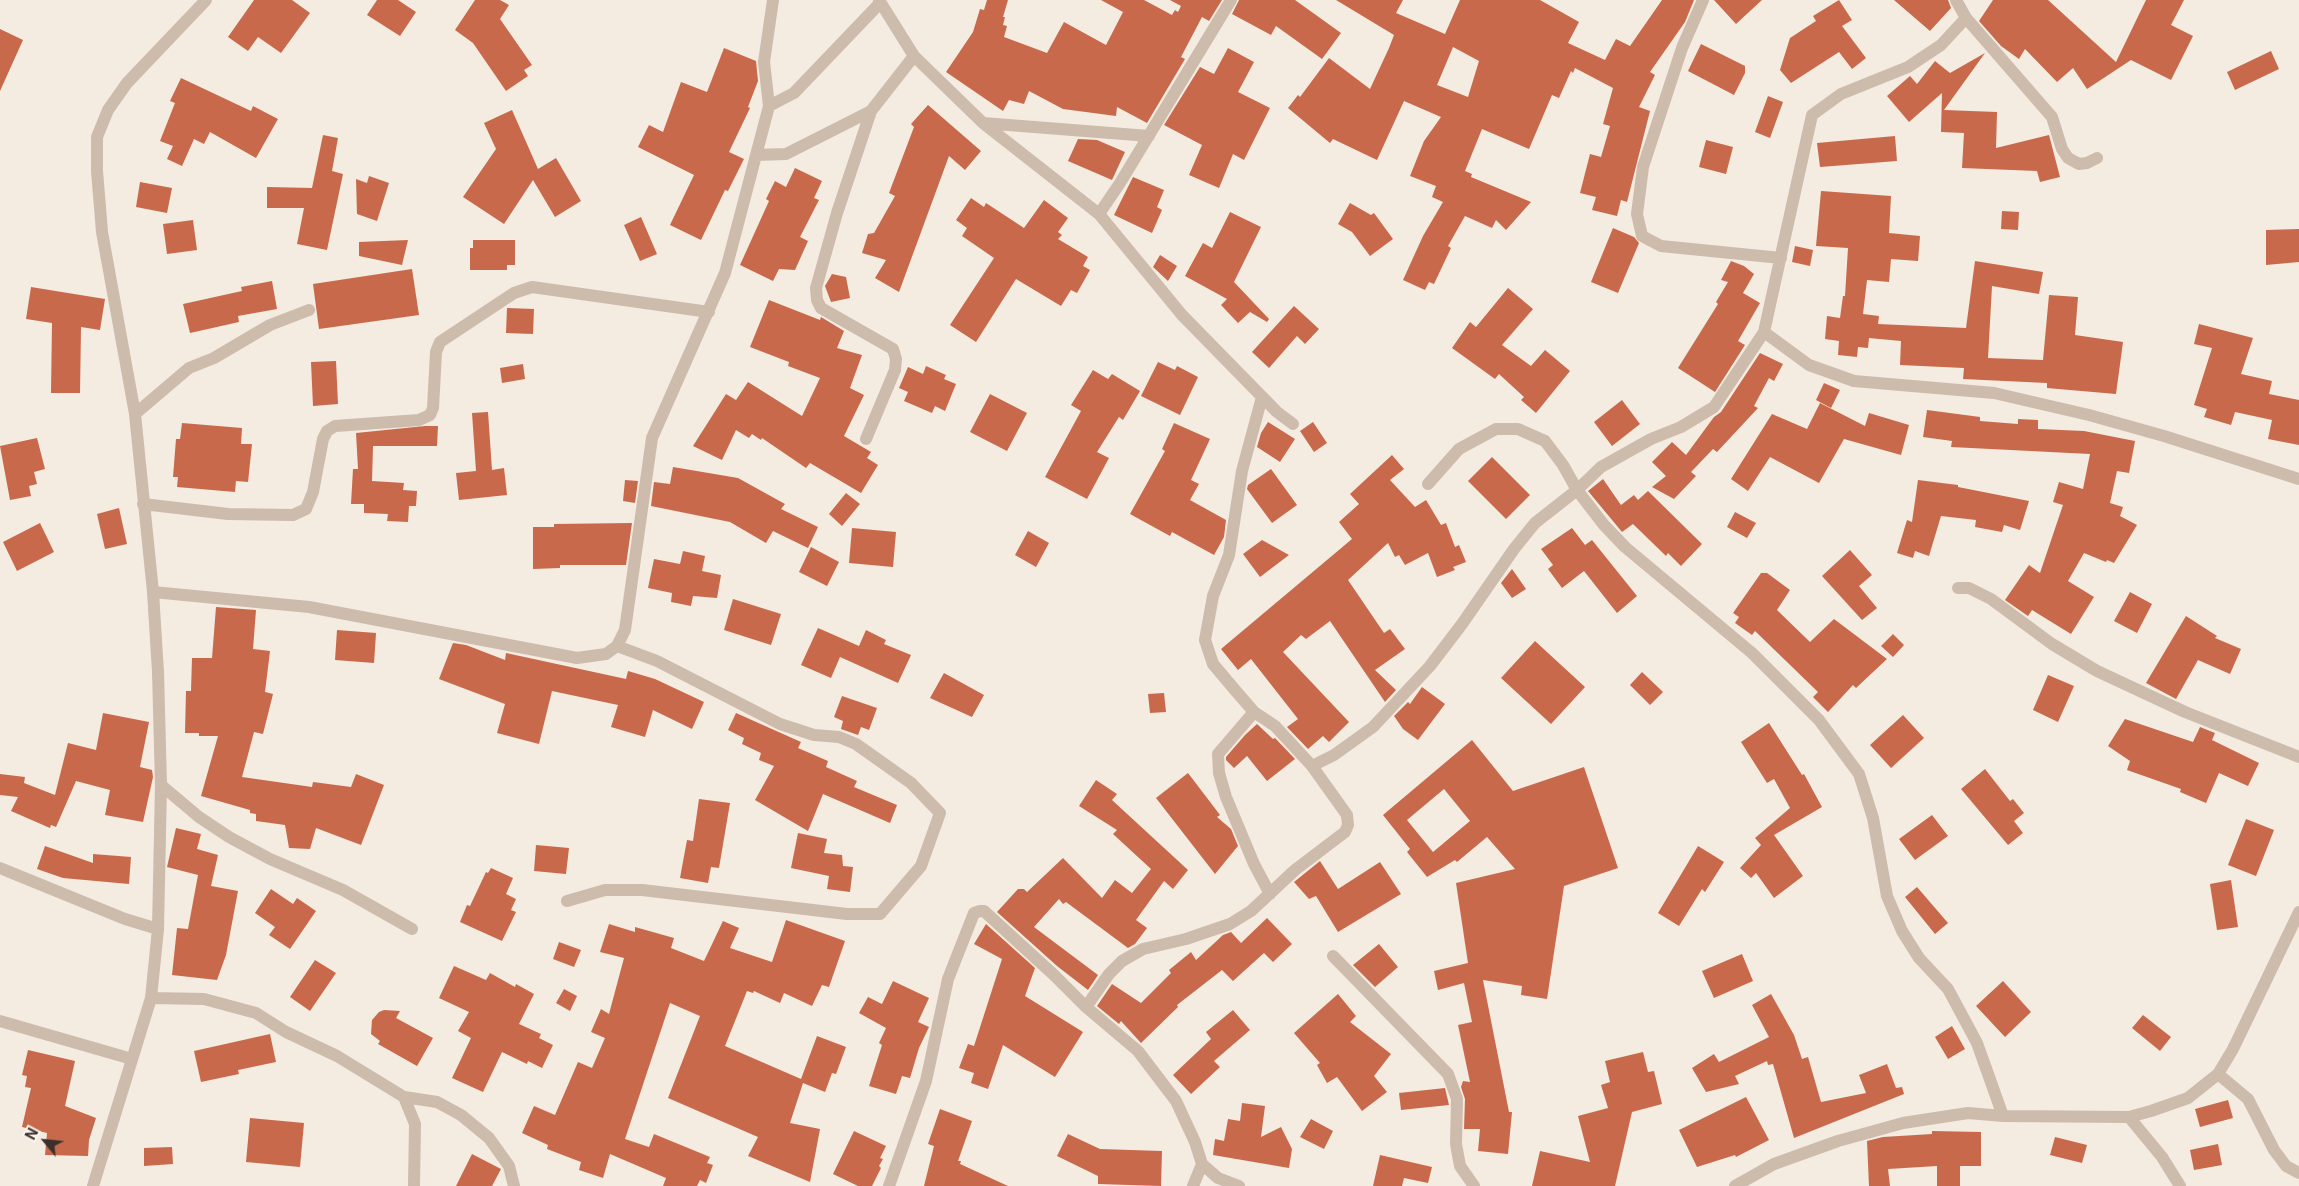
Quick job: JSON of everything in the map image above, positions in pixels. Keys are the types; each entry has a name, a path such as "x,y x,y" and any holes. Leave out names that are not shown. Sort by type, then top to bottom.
{"street":[{"path":"93,1186 151,998 158,929 161,786 158,672 153,592 135,414 102,232 97,171 97,137 108,110 127,83 206,0"},
{"path":"153,592 309,607 577,658 606,654 617,646 625,630 652,438 725,273 769,106 764,62 773,0"},
{"path":"1099,214 1149,136 1231,0"},
{"path":"1703,0 1682,48 1643,167 1637,214 1642,236 1661,246 1781,258"},
{"path":"1956,0 1966,18 2052,117 2062,149 2068,158 2079,164 2087,164 2097,158"},
{"path":"769,106 794,93 880,2 914,56 983,124 1099,214 1182,315 1277,412 1293,424"},
{"path":"1312,766 1334,755 1373,726 1435,659 1462,624 1514,549 1535,523 1577,490 1601,467 1651,440 1681,427 1714,407 1764,332 1812,115 1841,94 1908,67 1941,45 1966,18"},
{"path":"866,439 894,370 896,359 893,349 821,308 817,300 816,288 837,213 871,111 914,56"},
{"path":"756,155 786,154 871,111"},
{"path":"983,124 1149,136"},
{"path":"143,504 228,514 292,515 306,509 313,492 323,439 327,430 335,426 418,420 430,415 433,408 436,352 440,342 514,293 532,287 709,312"},
{"path":"135,414 189,368 214,358 270,326 308,310"},
{"path":"1764,332 1809,365 1854,381 1916,385 2004,395 2164,436 2299,479"},
{"path":"1086,1007 1109,974 1122,961 1143,949 1186,939 1230,924 1252,911 1295,870 1345,832 1348,825 1346,815 1312,766 1275,726 1254,712 1213,664 1205,640 1213,596 1229,555 1242,471 1262,397"},
{"path":"1428,484 1458,449 1496,429 1518,429 1545,441 1563,465 1577,490 1604,525 1632,554 1752,653 1819,720 1859,774 1873,818 1887,896 1902,931 1920,958 1948,989 1973,1035 2003,1116"},
{"path":"1958,588 1969,588 1991,599 2052,644 2097,672 2185,712 2299,757"},
{"path":"567,902 604,890 642,890 838,913 880,914 922,866 940,813 911,783 856,744 839,737 814,735 780,724 716,689 657,661 617,646"},
{"path":"1254,712 1218,754 1219,773 1226,797 1254,864 1270,894"},
{"path":"161,786 199,817 229,837 270,859 342,890 412,929"},
{"path":"0,868 125,918 158,929"},
{"path":"890,1186 926,1081 948,979 974,913 984,911 1054,974 1086,1007 1138,1051 1176,1101 1195,1142 1202,1164 1218,1178 1238,1186"},
{"path":"1735,1186 1774,1164 1838,1141 1903,1122 1968,1113 2003,1116 2129,1117 2151,1112 2188,1098 2218,1074 2233,1049 2296,925 2299,912"},
{"path":"1334,956 1448,1074 1456,1099 1456,1144 1460,1166 1474,1186"},
{"path":"151,998 204,999 256,1013 286,1032 337,1056 404,1097 437,1102 461,1116 489,1138 509,1166 514,1186"},
{"path":"0,1021 132,1059"},
{"path":"2218,1074 2248,1098 2274,1150 2286,1166 2299,1173"},
{"path":"404,1097 415,1124 414,1186"},
{"path":"2129,1117 2162,1157 2180,1186"},
{"path":"1193,1186 1202,1164"}],"building":[{"path":"254,0 292,0 310,13 281,53 258,37 248,51 228,37"},
{"path":"377,0 398,0 416,12 400,36 367,15"},
{"path":"475,0 500,0 509,5 500,19 532,65 524,70 528,76 506,91 473,43 455,30"},
{"path":"987,0 1008,0 1003,17 1005,17 1003,25 1007,26 1004,37 1047,53 1064,22 1106,45 1123,12 1101,0 1144,0 1172,15 1175,10 1178,12 1181,6 1170,0 1222,0 1209,21 1202,17 1181,57 1185,59 1147,123 1117,107 1116,116 1063,109 1029,91 1024,104 1009,100 1003,111 946,72 973,32 980,9 984,10"},
{"path":"1239,0 1295,0 1341,33 1322,59 1276,26 1271,35 1232,14"},
{"path":"1336,0 1403,0 1396,13 1445,34 1460,0 1540,0 1579,22 1568,43 1605,60 1616,39 1630,46 1662,0 1694,0 1685,22 1650,72 1655,75 1639,107 1650,111 1627,202 1621,200 1617,216 1592,210 1596,197 1580,193 1590,154 1601,157 1610,126 1603,124 1613,88 1575,68 1573,73 1571,71 1559,98 1552,95 1529,149 1482,129 1465,171 1472,174 1471,177 1531,202 1506,230 1496,220 1492,228 1465,216 1448,246 1451,248 1434,284 1429,282 1425,290 1403,280 1423,236 1443,202 1432,197 1436,186 1410,176 1424,141 1441,117 1404,101 1377,160 1333,139 1330,143 1288,108 1298,95 1300,97 1329,58 1370,89 1394,35","holes":["1453,47 1479,61 1468,97 1437,85"]},
{"path":"1714,0 1762,0 1736,24"},
{"path":"1839,0 1852,20 1842,26 1866,58 1852,69 1839,52 1791,83 1780,70 1790,38 1816,21 1813,16"},
{"path":"1894,0 1948,0 1951,8 1930,31"},
{"path":"1993,0 2048,0 2116,62 2146,0 2184,0 2171,25 2193,36 2171,80 2131,60 2087,89 2073,68 2057,82 2025,49 2019,59 2001,46 1979,21"},
{"path":"0,29 23,40 0,91"},
{"path":"1701,44 1745,66 1745,73 1734,95 1688,71"},
{"path":"724,48 756,61 758,81 748,107 750,108 729,152 744,159 728,191 725,190 701,240 670,225 694,175 638,147 649,125 663,132 681,82 707,92"},
{"path":"1228,48 1254,62 1238,92 1270,108 1244,160 1233,154 1219,188 1189,175 1202,145 1164,125 1200,67 1214,74"},
{"path":"2271,51 2279,69 2235,90 2227,72"},
{"path":"1985,53 1944,110 1997,112 1996,148 2049,135 2060,177 2040,182 2037,171 1962,168 1964,133 1941,132 1942,93 1909,122 1887,96 1910,76 1917,84 1935,61 1950,73"},
{"path":"181,78 251,111 253,106 278,119 256,158 210,132 204,144 194,139 182,166 167,159 173,146 160,141 175,103 170,101"},
{"path":"1768,96 1783,102 1770,138 1755,132"},
{"path":"928,105 981,151 965,170 949,156 899,292 875,278 886,260 862,253 868,234 874,233 895,196 889,193 914,127 911,124"},
{"path":"512,110 538,169 556,158 581,201 555,217 533,180 504,224 463,197 496,149 484,123"},
{"path":"323,135 338,138 332,171 343,174 327,250 297,244 304,208 267,208 267,187 312,188"},
{"path":"1895,136 1897,161 1820,167 1817,143"},
{"path":"1078,139 1097,140 1125,152 1112,180 1068,161"},
{"path":"1706,140 1733,147 1726,174 1699,167"},
{"path":"795,168 822,181 814,198 819,200 800,237 808,241 795,270 779,269 773,281 740,265 769,201 766,199 775,181 786,187"},
{"path":"369,176 389,183 377,221 357,214 356,179 367,183"},
{"path":"1133,177 1164,190 1157,207 1162,210 1152,233 1114,215"},
{"path":"140,182 172,188 167,213 136,207"},
{"path":"1821,191 1891,196 1889,233 1920,236 1918,261 1891,259 1889,282 1867,280 1863,314 1879,316 1878,324 1966,328 1975,261 2043,272 2039,294 1992,286 1988,358 2043,360 2049,295 2078,297 2075,335 2123,342 2116,394 2047,388 2047,383 1963,379 1964,368 1900,365 1901,341 1869,338 1868,348 1858,347 1857,357 1838,355 1839,341 1825,339 1827,316 1840,318 1843,296 1845,296 1848,248 1816,246"},
{"path":"971,198 984,207 986,203 1024,228 1044,200 1068,218 1058,232 1062,235 1058,239 1088,257 1083,266 1090,270 1077,293 1071,290 1061,306 1016,279 976,342 950,325 994,258 962,236 967,228 956,220"},
{"path":"1350,203 1371,215 1374,213 1393,239 1370,256 1352,232 1338,224"},
{"path":"2002,211 2019,212 2018,230 2001,229"},
{"path":"1230,212 1261,227 1234,282 1269,319 1267,322 1250,312 1238,323 1221,305 1227,299 1185,276 1203,243 1212,248"},
{"path":"641,217 657,254 640,261 624,225"},
{"path":"193,220 197,250 167,254 163,224"},
{"path":"1613,228 1634,237 1639,243 1618,293 1591,282"},
{"path":"2299,229 2299,262 2266,265 2266,230"},
{"path":"408,240 402,265 359,256 359,242"},
{"path":"473,240 515,240 515,265 507,265 507,270 470,270 470,248 473,248"},
{"path":"1795,246 1813,250 1810,266 1792,262"},
{"path":"1160,255 1177,266 1168,281 1153,267"},
{"path":"1731,261 1744,266 1754,274 1743,293 1760,303 1738,341 1745,345 1715,392 1678,368 1718,304 1716,302 1728,282 1721,280"},
{"path":"412,269 419,315 319,329 313,284"},
{"path":"832,274 846,277 850,298 831,302 825,286"},
{"path":"272,281 277,309 238,316 239,322 190,333 183,304 242,291 241,287"},
{"path":"31,287 105,299 100,330 81,327 80,393 51,393 52,323 26,319"},
{"path":"1508,288 1533,309 1502,345 1531,366 1545,350 1570,371 1536,413 1521,400 1524,397 1499,374 1495,379 1452,348 1470,322 1476,327"},
{"path":"769,300 820,320 821,317 844,331 837,348 862,355 850,388 864,395 844,436 871,452 867,458 878,465 861,493 810,463 806,468 762,438 761,440 752,434 749,438 736,430 722,460 693,446 726,394 736,400 748,382 802,416 820,378 788,366 789,362 750,347"},
{"path":"1294,306 1319,329 1305,344 1297,336 1269,368 1252,352"},
{"path":"507,308 534,309 533,334 506,333"},
{"path":"2199,324 2253,338 2241,374 2272,381 2269,394 2299,400 2299,445 2268,439 2272,420 2235,412 2231,425 2204,417 2207,409 2194,405 2212,348 2194,344"},
{"path":"1760,353 1783,364 1774,381 1769,378 1754,406 1758,408 1717,452 1713,449 1691,472 1696,476 1674,499 1652,487 1666,476 1652,462 1672,442 1686,455 1714,417 1721,412"},
{"path":"336,361 338,404 313,406 311,362"},
{"path":"1158,362 1175,370 1177,366 1198,377 1180,415 1141,396"},
{"path":"523,364 525,379 502,383 500,368"},
{"path":"926,366 946,375 944,379 956,384 945,411 935,406 932,413 904,401 908,392 899,388 908,367 923,374"},
{"path":"1093,370 1108,379 1112,374 1140,391 1123,420 1119,417 1097,452 1109,458 1087,499 1045,477 1081,411 1071,405"},
{"path":"1824,383 1840,390 1831,408 1816,400"},
{"path":"990,394 1027,413 1007,451 970,432"},
{"path":"1622,400 1640,424 1612,446 1594,422"},
{"path":"1820,403 1865,426 1869,413 1909,425 1901,455 1844,439 1819,483 1770,457 1748,491 1731,479 1772,414 1807,429"},
{"path":"1927,410 1980,417 1980,421 2018,424 2018,419 2038,420 2038,429 2084,431 2135,441 2129,473 2117,471 2110,503 2123,507 2120,516 2137,525 2114,563 2107,560 2106,562 2084,553 2068,581 2094,597 2071,634 2032,610 2028,616 2005,600 2029,565 2040,573 2063,505 2053,502 2059,482 2083,489 2090,454 1951,447 1952,441 1923,437"},
{"path":"488,412 492,470 504,468 507,495 459,500 456,473 476,471 472,413"},
{"path":"1268,422 1295,439 1280,462 1257,447 1261,433"},
{"path":"1313,422 1327,443 1314,452 1300,431"},
{"path":"182,423 242,428 241,444 252,444 248,482 236,481 235,492 177,487 178,477 173,477 176,439 180,439"},
{"path":"1174,423 1210,439 1191,480 1199,484 1190,500 1226,520 1224,537 1214,555 1172,532 1170,536 1130,514 1165,451 1162,449"},
{"path":"438,426 437,446 373,446 372,481 404,483 403,490 417,491 416,506 409,506 408,522 387,521 388,514 364,513 364,504 351,504 353,469 358,469 356,433"},
{"path":"37,438 45,469 34,472 37,484 29,486 31,496 10,500 0,446"},
{"path":"1392,455 1404,469 1390,480 1415,507 1426,500 1441,525 1446,523 1455,547 1459,545 1466,562 1453,567 1455,570 1437,577 1428,553 1405,565 1399,555 1395,557 1388,543 1348,580 1384,633 1390,629 1405,649 1375,670 1396,690 1385,702 1330,621 1306,639 1301,635 1283,652 1349,722 1329,742 1323,736 1308,749 1287,727 1298,719 1251,659 1238,670 1221,649 1352,539 1339,522 1359,504 1350,494"},
{"path":"1492,457 1530,495 1506,519 1468,481"},
{"path":"673,467 738,478 785,504 781,509 818,527 808,548 773,531 766,543 730,522 651,506 654,482 670,484"},
{"path":"1271,469 1297,505 1272,523 1247,489 1248,485"},
{"path":"1603,479 1621,505 1634,495 1638,500 1648,491 1702,544 1681,566 1668,553 1666,556 1633,524 1622,532 1588,491"},
{"path":"625,480 638,481 635,503 623,501"},
{"path":"1918,480 1958,485 1958,487 2029,501 2020,530 2004,525 2002,532 1975,527 1976,520 1941,516 1929,556 1915,551 1913,558 1897,553 1907,520 1912,522"},
{"path":"846,493 860,504 842,526 829,514"},
{"path":"119,508 127,544 105,549 97,514"},
{"path":"1735,512 1756,523 1747,538 1727,527"},
{"path":"40,523 54,552 17,571 3,542"},
{"path":"632,523 626,565 560,565 560,568 533,569 533,527 554,527 554,524"},
{"path":"852,528 896,532 893,567 849,563"},
{"path":"1572,528 1585,545 1592,540 1637,596 1617,613 1584,571 1562,588 1548,569 1553,565 1541,549"},
{"path":"1028,531 1049,543 1036,567 1015,555"},
{"path":"1262,540 1289,555 1260,577 1243,554"},
{"path":"811,547 839,562 827,586 799,572"},
{"path":"1850,550 1872,575 1859,586 1877,608 1862,620 1822,576"},
{"path":"683,551 705,556 702,571 721,575 717,598 693,596 691,606 671,602 672,593 648,588 654,559 680,564"},
{"path":"1512,569 1526,589 1512,598 1501,583"},
{"path":"1761,573 1767,573 1790,590 1777,610 1810,642 1834,619 1887,659 1856,688 1853,685 1828,712 1813,697 1818,692 1755,631 1752,635 1735,623 1739,617 1733,613"},
{"path":"2130,592 2152,604 2137,633 2114,621"},
{"path":"733,599 781,614 771,645 724,630"},
{"path":"216,607 256,610 253,649 270,651 265,692 273,694 263,734 254,732 242,777 312,787 313,782 351,787 356,774 384,785 361,845 316,828 310,849 289,848 285,825 256,821 256,814 250,813 250,810 201,796 218,736 199,736 199,733 185,733 186,691 191,691 192,658 212,658"},
{"path":"2186,616 2217,636 2215,638 2241,649 2230,674 2198,660 2176,699 2146,683"},
{"path":"818,628 859,646 866,630 886,640 884,644 911,655 898,683 840,657 831,678 801,665"},
{"path":"337,630 376,633 374,663 335,660"},
{"path":"1893,634 1904,645 1893,657 1881,646"},
{"path":"1535,641 1585,687 1551,724 1501,678"},
{"path":"453,643 466,645 505,660 506,653 626,679 628,671 655,679 704,702 692,729 653,710 645,737 611,727 618,705 552,691 539,744 497,733 505,704 439,679"},
{"path":"1642,672 1663,692 1650,705 1630,685"},
{"path":"944,673 984,695 972,717 930,698"},
{"path":"2048,675 2074,686 2058,722 2033,710"},
{"path":"1422,687 1445,704 1418,740 1403,729 1394,716 1408,702 1410,704"},
{"path":"1164,693 1166,712 1150,713 1148,694"},
{"path":"842,696 877,708 869,730 861,727 858,735 841,729 843,721 834,717"},
{"path":"103,713 149,722 140,767 152,770 153,777 143,822 105,815 110,790 76,781 56,827 51,825 50,828 11,811 18,797 0,795 0,774 25,777 24,783 55,795 68,743 96,750"},
{"path":"736,713 801,742 798,748 828,761 826,767 857,781 854,787 897,805 890,823 823,794 808,831 755,800 774,766 759,760 761,753 742,744 744,738 728,730"},
{"path":"1903,715 1924,738 1891,768 1870,745"},
{"path":"2125,719 2193,742 2200,727 2215,733 2212,740 2259,763 2248,786 2219,773 2206,803 2180,792 2181,789 2127,770 2130,761 2108,746"},
{"path":"1769,723 1802,775 1804,774 1822,807 1774,835 1803,876 1774,898 1756,873 1751,878 1740,868 1761,845 1755,838 1790,808 1774,779 1767,783 1741,742"},
{"path":"1257,724 1273,739 1275,738 1295,759 1267,781 1247,756 1234,768 1226,760 1226,757"},
{"path":"1472,740 1513,791 1584,767 1618,868 1564,886 1547,999 1521,995 1522,986 1483,980 1509,1112 1512,1112 1508,1154 1478,1151 1480,1129 1464,1129 1465,1099 1461,1087 1463,1081 1470,1082 1458,1025 1472,1022 1464,983 1438,990 1434,971 1468,963 1456,883 1515,869 1487,837 1457,862 1455,860 1427,877 1407,852 1410,849 1383,815","holes":["1444,789 1470,821 1433,852 1407,820"]},
{"path":"1985,769 2010,801 2013,799 2024,813 2014,821 2023,833 2008,845 1961,789"},
{"path":"1188,773 1220,815 1217,817 1231,829 1238,846 1215,874 1156,798"},
{"path":"1096,780 1117,794 1112,800 1188,870 1173,889 1164,881 1136,920 1147,928 1135,944 1128,948 1066,902 1063,904 1059,899 1034,927 1098,975 1088,990 1057,966 997,912 1018,889 1024,889 1027,892 1063,858 1102,898 1115,880 1132,893 1151,869 1113,834 1117,830 1079,806"},
{"path":"699,799 730,803 719,868 711,867 708,883 680,878 687,840 693,841"},
{"path":"1932,815 1948,836 1915,860 1899,839"},
{"path":"2246,819 2274,830 2256,876 2228,865"},
{"path":"176,828 201,834 197,849 218,855 211,886 238,891 226,955 217,980 172,975 177,928 188,929 198,875 167,867"},
{"path":"798,833 827,839 824,853 842,855 843,866 853,867 850,892 827,889 829,876 791,868"},
{"path":"536,845 569,848 566,874 534,871"},
{"path":"45,846 93,863 93,854 131,857 129,884 63,878 37,869"},
{"path":"1698,846 1724,862 1705,892 1702,889 1679,926 1658,913"},
{"path":"1320,861 1338,889 1380,862 1401,894 1338,932 1316,896 1309,899 1294,882"},
{"path":"491,868 513,878 506,894 516,899 511,910 516,912 502,941 460,922 467,905 470,906 486,872 488,873"},
{"path":"2231,880 2238,927 2217,930 2210,884"},
{"path":"1917,887 1948,923 1935,934 1905,897"},
{"path":"271,889 293,904 297,898 316,911 290,949 269,935 275,927 255,913"},
{"path":"1267,918 1292,944 1273,962 1264,953 1233,981 1222,970 1177,1005 1178,1007 1141,1043 1121,1021 1119,1024 1097,1006 1112,984 1141,1003 1171,973 1169,970 1191,952 1196,960 1223,935 1231,932 1241,943"},
{"path":"786,920 845,941 829,987 822,985 812,1006 784,993 780,1003 754,991 753,993 747,991 725,1046 801,1079 817,1036 846,1047 836,1074 832,1073 825,1092 803,1083 790,1123 820,1129 810,1182 748,1156 758,1137 668,1098 700,1016 670,1003 625,1139 649,1147 654,1134 710,1157 707,1163 713,1165 706,1183 700,1180 697,1186 663,1186 666,1178 610,1154 603,1178 579,1170 581,1162 547,1149 548,1145 522,1133 534,1106 555,1115 578,1062 592,1068 605,1038 591,1032 601,1009 609,1014 624,958 600,952 609,924 635,932 635,927 674,938 671,948 704,961 723,921 739,928 730,948 772,962"},
{"path":"986,924 1035,968 1025,996 1083,1032 1055,1077 1003,1045 988,1089 971,1083 974,1073 959,1068 968,1044 974,1046 1002,959 974,944"},
{"path":"559,942 581,950 574,967 553,959"},
{"path":"1379,944 1398,967 1375,987 1353,965"},
{"path":"1742,954 1753,981 1714,998 1702,971"},
{"path":"315,960 336,973 310,1011 290,997"},
{"path":"454,966 486,980 490,973 515,987 516,984 534,994 519,1024 541,1034 539,1038 553,1045 542,1068 528,1061 527,1064 502,1052 483,1092 452,1078 471,1038 458,1031 469,1012 439,998"},
{"path":"893,981 929,998 918,1022 929,1027 919,1048 910,1078 902,1076 896,1094 869,1086 882,1045 879,1043 886,1028 859,1013 868,997 882,1004"},
{"path":"2003,981 2031,1012 2005,1037 1976,1006"},
{"path":"564,989 577,996 570,1011 556,1003"},
{"path":"1338,994 1356,1016 1350,1022 1391,1054 1374,1076 1387,1092 1362,1111 1337,1077 1327,1083 1317,1065 1320,1063 1294,1033"},
{"path":"1771,994 1794,1035 1802,1059 1808,1057 1821,1102 1866,1093 1859,1075 1887,1064 1896,1088 1902,1087 1904,1094 1794,1138 1773,1064 1768,1065 1767,1061 1735,1076 1739,1084 1706,1092 1692,1068 1714,1054 1719,1062 1769,1037 1752,1005"},
{"path":"384,1010 400,1011 396,1018 433,1038 417,1066 378,1044 380,1041 371,1034 372,1020 379,1012"},
{"path":"1233,1010 1250,1030 1214,1061 1220,1067 1191,1094 1173,1075 1211,1039 1206,1032"},
{"path":"2143,1015 2171,1037 2160,1051 2132,1028"},
{"path":"1952,1026 1965,1049 1948,1059 1935,1037"},
{"path":"270,1034 276,1062 238,1070 239,1074 201,1082 194,1051"},
{"path":"28,1050 75,1061 65,1106 96,1118 89,1140 88,1156 45,1155 47,1133 22,1127 31,1088 25,1087 27,1076 22,1075"},
{"path":"1643,1052 1648,1072 1654,1071 1662,1104 1632,1112 1615,1186 1532,1186 1540,1151 1590,1162 1578,1116 1608,1108 1601,1085 1610,1082 1605,1061"},
{"path":"1445,1088 1449,1105 1401,1110 1399,1093"},
{"path":"1746,1097 1769,1140 1736,1157 1735,1155 1697,1167 1679,1130"},
{"path":"2228,1100 2233,1118 2200,1127 2195,1109"},
{"path":"1242,1103 1265,1106 1261,1137 1281,1127 1292,1149 1289,1168 1213,1155 1215,1139 1224,1141 1228,1119 1240,1121"},
{"path":"940,1109 972,1121 958,1161 961,1161 960,1164 1008,1186 924,1186 934,1146 928,1144"},
{"path":"250,1118 304,1123 300,1167 246,1162"},
{"path":"1311,1119 1333,1131 1324,1149 1300,1137"},
{"path":"854,1131 886,1146 880,1158 883,1159 879,1166 881,1168 872,1186 858,1186 833,1174"},
{"path":"1932,1131 1981,1132 1981,1166 1960,1166 1960,1186 1937,1186 1937,1166 1888,1169 1890,1186 1869,1186 1867,1141 1883,1137 1932,1134"},
{"path":"1068,1134 1100,1149 1162,1151 1161,1186 1098,1184 1098,1176 1057,1156"},
{"path":"2055,1137 2087,1145 2082,1163 2050,1155"},
{"path":"2218,1144 2222,1165 2194,1170 2190,1150"},
{"path":"172,1147 173,1164 144,1166 144,1148"},
{"path":"472,1154 501,1169 492,1186 456,1186"},
{"path":"1380,1155 1432,1167 1428,1183 1404,1178 1402,1186 1373,1186"}]}
